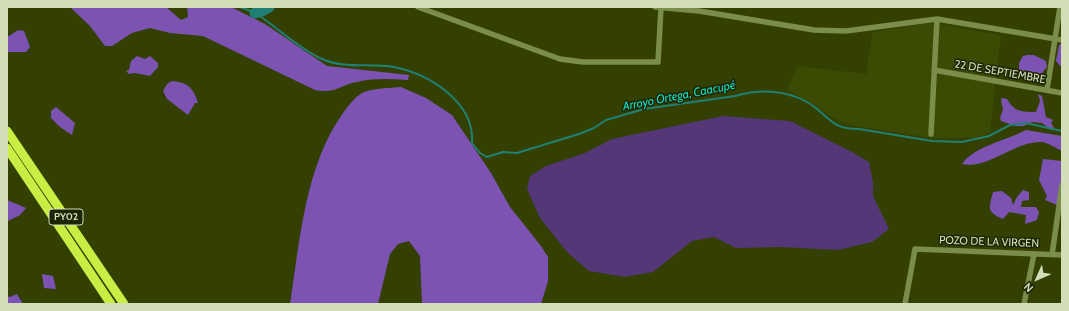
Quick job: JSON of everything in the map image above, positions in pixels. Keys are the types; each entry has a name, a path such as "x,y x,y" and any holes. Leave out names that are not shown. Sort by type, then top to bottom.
{"highway":[{"name":"PY02","path":"7,130 124,304"},
{"name":"PY02","path":"7,148 111,304"}],"street":[{"path":"418,7 560,59 572,62 658,62 661,8"},
{"path":"655,7 698,11 814,30 846,31 938,19 1062,40"},
{"path":"1046,90 1060,7"},
{"path":"930,134 938,19"},
{"name":"22 DE SEPTIEMBRE","path":"934,70 1062,92"},
{"path":"1052,255 1062,185"},
{"name":"POZO DE LA VIRGEN","path":"905,304 915,249 1062,255"},
{"path":"1024,304 1034,254"}],"shaded area":[{"path":"70,7 166,7 181,20 188,17 187,7 231,7 265,24 327,66 409,75 408,80 370,80 351,83 328,91 315,90 203,36 170,33 150,28 132,33 112,46 105,46 90,26"},
{"path":"932,23 1001,35 990,132 976,138 932,138 850,125 837,120 787,89 798,66 866,74 873,32"},
{"path":"18,30 24,31 30,47 26,52 7,52 7,36"},
{"path":"1062,44 1062,68 1056,61 1059,45"},
{"path":"1034,55 1046,61 1047,67 1041,74 1043,73 1044,76 1040,77 1040,79 1033,80 1029,77 1027,72 1019,70 1019,63 1023,56"},
{"path":"137,56 145,59 150,56 158,63 158,67 150,76 135,73 129,74 126,71 129,70 131,61"},
{"path":"172,81 182,83 190,87 194,94 198,103 195,103 188,115 167,99 163,91 167,84"},
{"path":"401,87 426,98 452,115 491,173 510,207 541,246 548,257 548,281 541,304 422,304 420,256 409,241 398,244 390,254 378,304 290,304 306,204 320,156 330,134 345,110 362,93 382,88"},
{"path":"1038,94 1042,96 1046,117 1053,120 1051,123 1054,128 1051,130 1042,123 1032,122 1024,126 1016,126 1001,121 1000,118 1003,109 1001,101 1002,98 1007,99 1012,106 1018,110 1036,112 1040,101"},
{"path":"56,107 75,123 72,135 60,127 51,118 51,111"},
{"path":"723,116 790,121 869,162 873,182 873,196 889,229 872,242 838,250 781,247 736,248 714,237 692,241 653,272 625,277 589,271 568,253 540,218 527,189 530,176 546,166 585,153 612,139"},
{"path":"1026,130 1062,136 1062,151 1042,142 1032,143 1021,146 982,163 972,165 962,164 967,158 982,148"},
{"path":"1043,159 1062,161 1062,207 1045,200 1047,196 1039,180"},
{"path":"1023,190 1029,192 1029,200 1022,201 1021,207 1036,207 1039,212 1037,220 1025,224 1026,215 1009,212 1003,219 991,212 990,206 993,192 1002,191 1011,198 1013,205"},
{"path":"7,200 26,208 20,215 8,221"},
{"path":"42,274 53,276 56,289 44,288"},
{"path":"17,294 23,304 7,304 7,296 10,297"}],"waterway":[{"name":"Arroyo Ortega, Caacupé","path":"240,7 257,14 296,44 322,59 339,64 394,67 421,76 435,83 458,103 466,115 471,128 472,143 480,153 487,157 503,152 517,153 579,134 594,128 606,120 644,109 756,92 778,92 798,98 817,109 835,124 845,128 932,141 962,142 989,136 1010,125 1026,123 1062,131"},
{"path":"255,13 269,7"}]}
